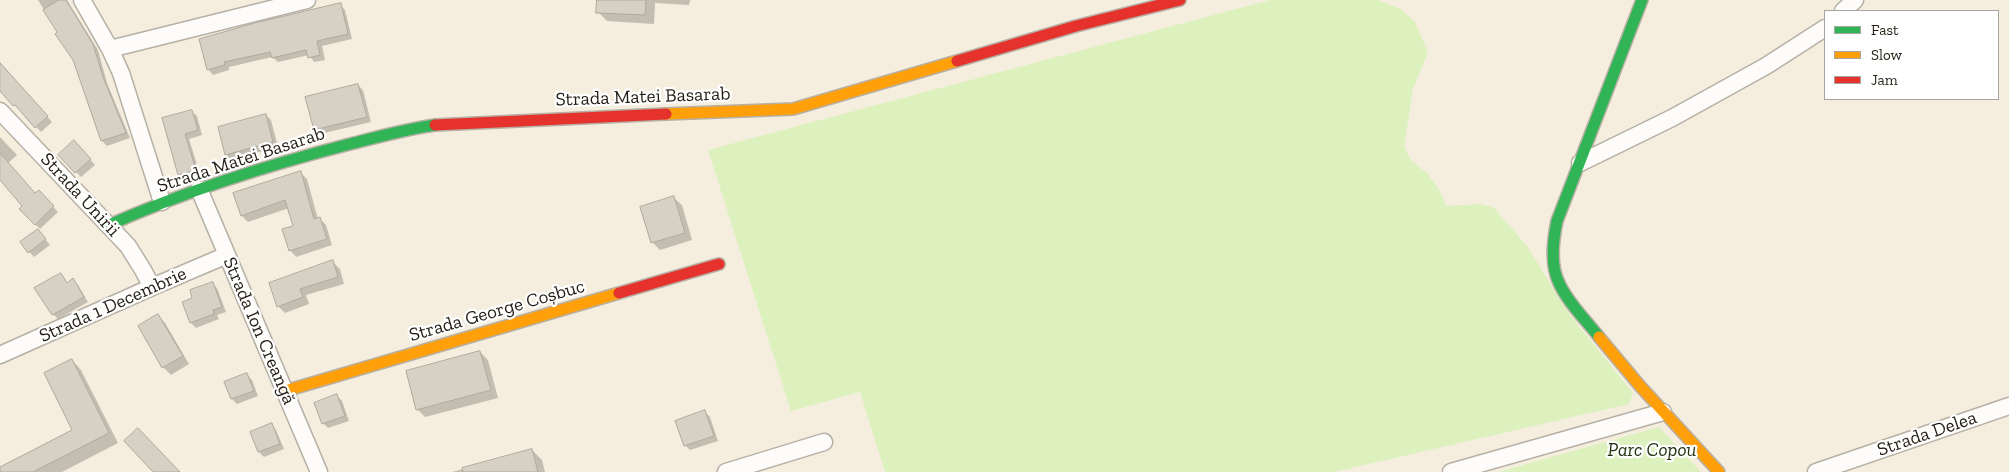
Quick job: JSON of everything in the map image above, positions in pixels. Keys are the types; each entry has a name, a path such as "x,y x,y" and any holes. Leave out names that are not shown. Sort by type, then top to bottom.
{"street":[{"path":"82,0 121,72 162,202"},
{"path":"110,49 307,0"},
{"name":"Strada Matei Basarab","path":"109,225 162,202 199,189 306,155 386,135 443,124 793,109 1076,26 1180,0"},
{"path":"1642,0 1557,221 1554,242 1558,282 1585,320 1663,412 1719,472"},
{"path":"1844,10 1855,0"},
{"path":"1580,163 1681,113 1766,66 1824,29"},
{"name":"Strada Unirii","path":"0,111 109,225 137,258 152,287"},
{"name":"Strada Ion Creangă","path":"199,189 319,472"},
{"name":"Strada 1 Decembrie","path":"0,355 227,255"},
{"name":"Strada George Coșbuc","path":"285,391 719,264"},
{"name":"Strada Delea","path":"1816,472 2009,406"},
{"path":"1451,472 1663,412"},
{"path":"726,472 824,442"}],"green space":[{"path":"1270,0 1377,0 1401,9 1415,22 1428,53 1413,89 1404,147 1411,160 1428,174 1441,193 1446,206 1481,204 1494,208 1527,246 1570,315 1633,393 1629,404 1334,472 885,472 860,392 791,411 708,150"},
{"name":"Parc Copou","path":"1659,427 1701,472 1498,472"}],"building":[{"path":"59,0 66,0 93,44 103,77 126,133 101,141 73,60 55,34 57,32 43,10"},
{"path":"597,0 646,0 645,15 596,13"},
{"path":"341,3 348,34 317,41 320,55 308,58 306,50 272,58 270,52 224,62 225,65 207,70 199,39 255,23"},
{"path":"0,63 48,116 35,128 0,91"},
{"path":"358,84 367,117 314,130 305,97"},
{"path":"192,110 198,130 185,134 196,170 178,175 162,118"},
{"path":"266,114 273,142 225,155 218,127"},
{"path":"74,140 91,159 75,173 58,155"},
{"path":"0,153 35,193 39,190 54,206 35,225 19,209 22,206 0,180"},
{"path":"301,171 314,219 320,217 327,239 289,251 282,229 293,226 285,200 241,216 233,193"},
{"path":"674,196 685,233 651,243 640,207"},
{"path":"38,229 46,239 28,253 20,242"},
{"path":"333,260 338,277 300,289 303,297 277,307 269,283"},
{"path":"61,273 67,283 73,278 84,297 52,315 34,288"},
{"path":"213,282 222,307 213,310 214,314 190,323 182,302 192,298 190,290"},
{"path":"158,314 183,356 162,368 138,326"},
{"path":"480,351 491,390 416,410 406,371"},
{"path":"72,359 109,433 33,472 0,472 0,467 72,430 44,373"},
{"path":"247,373 254,391 231,399 224,382"},
{"path":"337,394 345,416 322,424 314,403"},
{"path":"705,410 714,436 684,446 675,421"},
{"path":"272,423 280,444 258,452 250,432"},
{"path":"138,428 180,472 153,472 124,441"},
{"path":"532,449 538,472 463,472 462,468"}],"traffic: fast":[{"path":"1599,337 1572,304 1559,283 1553,260 1554,236 1557,221 1642,0"},
{"path":"109,225 197,190 258,170 319,152 435,125"}],"traffic: slow":[{"path":"666,114 793,109 957,61"},
{"path":"285,391 619,293"},
{"path":"1599,337 1640,386 1719,472"}],"traffic: jam":[{"path":"957,61 1076,26 1180,0"},
{"path":"435,125 666,114"},
{"path":"619,293 719,264"}]}
